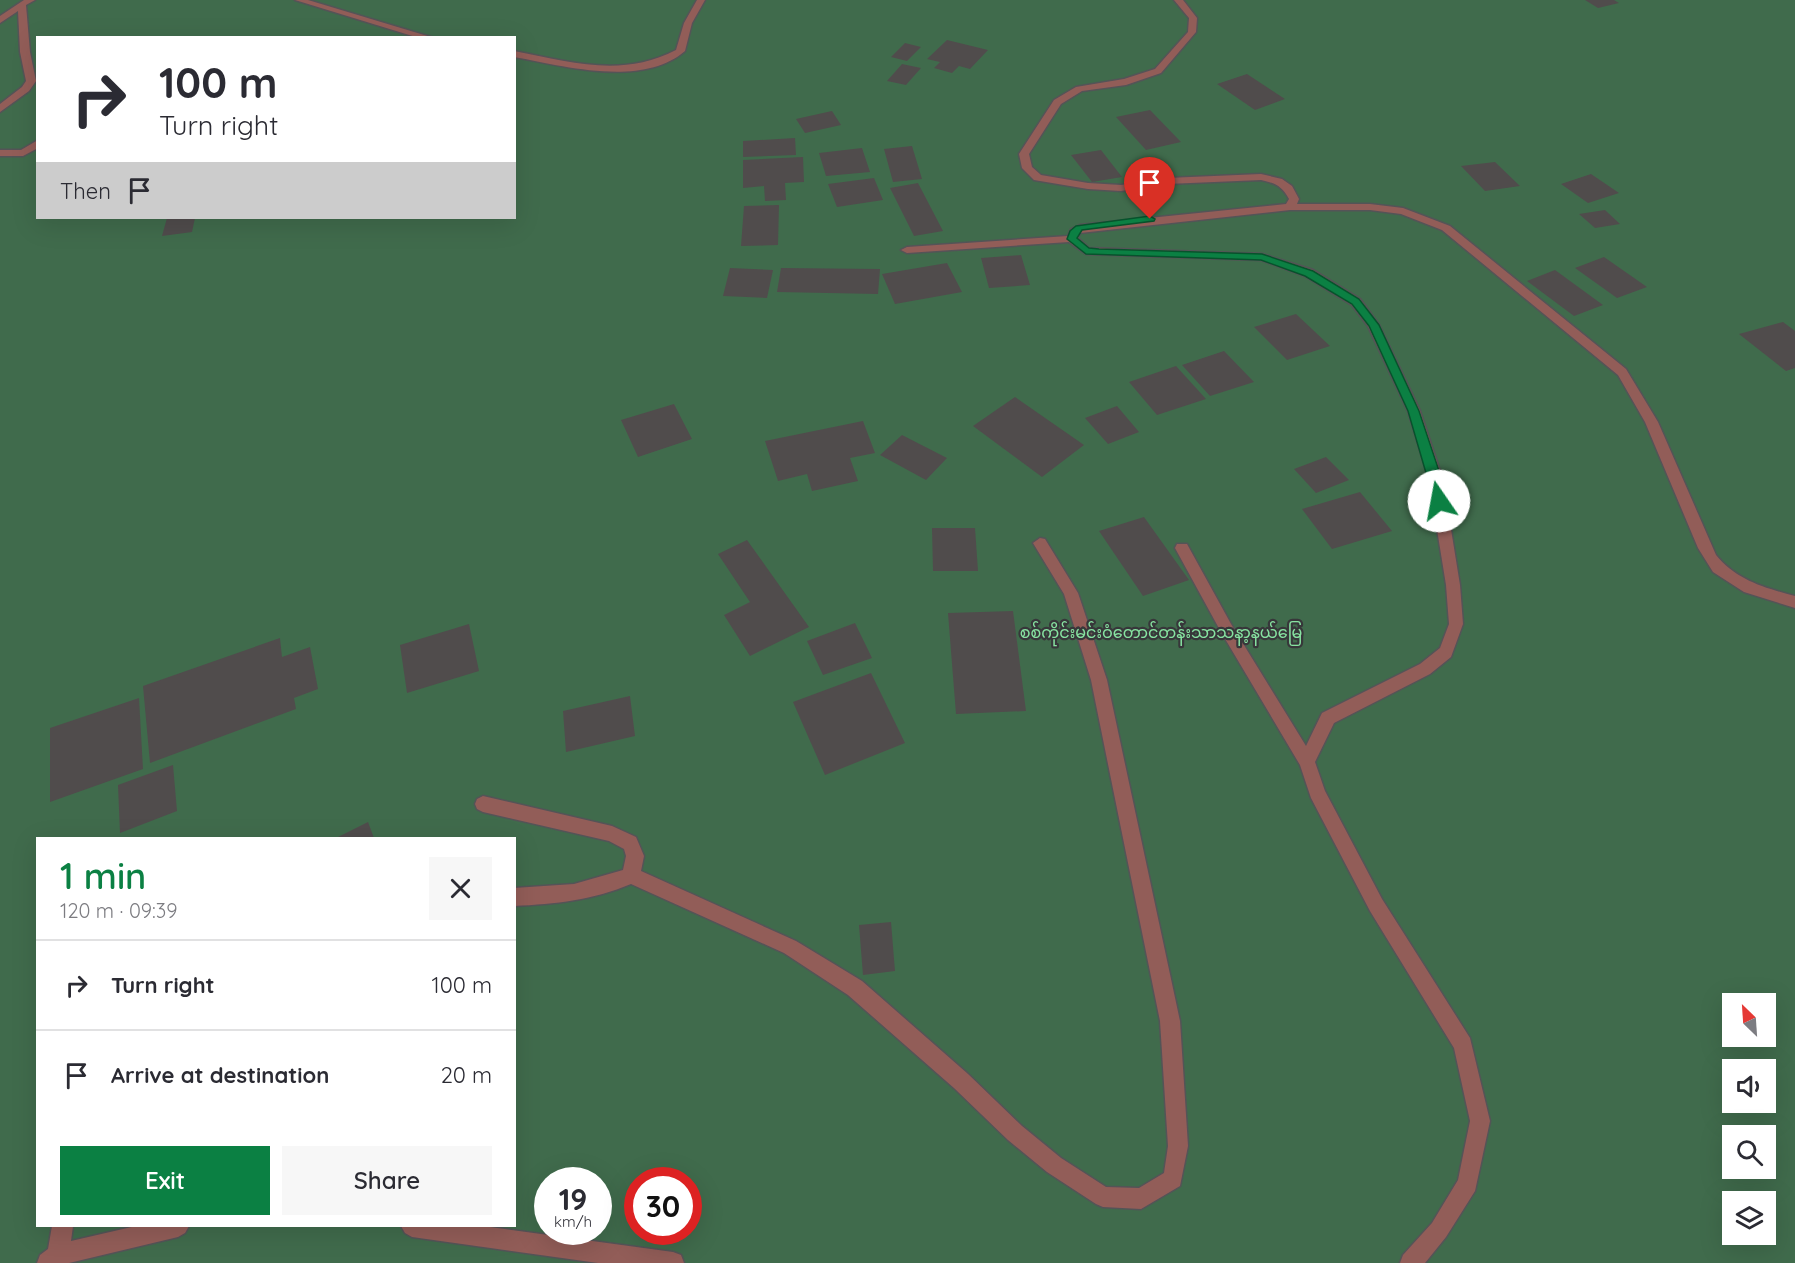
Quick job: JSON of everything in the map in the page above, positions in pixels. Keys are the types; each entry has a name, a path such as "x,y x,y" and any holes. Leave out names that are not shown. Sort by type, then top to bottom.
{"street":[{"path":"306,0 423,36"},
{"path":"516,54 613,70 637,69 663,62 680,51 688,22 701,0"},
{"path":"1178,0 1193,18 1192,32 1168,63 1158,71 1126,82 1080,89 1057,102 1024,154 1027,168 1038,178 1121,188 1167,181 1261,177 1278,181 1288,188 1294,199 1290,207"},
{"path":"0,20 27,2"},
{"path":"0,109 27,89 31,81 25,52 27,2"},
{"path":"0,153 23,153 36,144"},
{"path":"1072,239 1075,231 1080,228 1290,207 1370,207 1403,211 1446,228 1622,372 1638,394 1650,418 1712,559 1735,581 1773,597 1795,602"},
{"path":"908,250 1072,239 1086,251 1262,257 1289,265 1336,288 1356,302 1373,325 1390,358 1413,411 1436,480 1454,585 1456,624 1446,652 1425,669 1328,718 1306,762"},
{"path":"516,897 574,895 605,887 631,875 790,947 855,988 961,1081 1015,1133 1054,1165 1103,1197 1141,1199 1173,1179 1178,1146 1170,1021 1099,680 1071,593 1040,543"},
{"path":"1182,548 1226,628 1306,762 1317,793 1376,906 1463,1045 1480,1121 1468,1184 1439,1230 1411,1263"},
{"path":"483,804 612,834 630,843 635,856 631,875"},
{"path":"53,1259 63,1227"},
{"path":"53,1259 174,1227"},
{"path":"419,1227 673,1263"}],"green space":[{"name":"စစ်ကိုင်းမင်းဝံတောင်တန်းသာသနာ့နယ်မြေ","path":"0,0 1795,0 1795,1263 0,1263"}],"building":[{"path":"1585,0 1614,0 1619,3 1598,8"},
{"path":"947,40 988,50 970,69 959,66 952,73 934,68 940,62 927,59"},
{"path":"905,43 921,47 907,61 891,57"},
{"path":"902,64 921,68 906,85 887,81"},
{"path":"1247,74 1285,99 1255,110 1217,84"},
{"path":"1150,110 1181,142 1146,150 1116,117"},
{"path":"832,111 841,125 805,133 796,119"},
{"path":"795,138 796,155 743,157 743,141"},
{"path":"912,146 922,179 893,182 884,149"},
{"path":"862,148 870,172 826,176 819,153"},
{"path":"1101,150 1122,177 1092,182 1071,155"},
{"path":"803,157 804,182 785,183 786,200 765,201 764,186 743,188 743,160"},
{"path":"1495,162 1520,186 1485,191 1461,166"},
{"path":"1591,174 1619,193 1588,203 1561,184"},
{"path":"874,178 883,200 837,207 828,184"},
{"path":"918,183 943,231 914,236 890,188"},
{"path":"779,205 778,245 741,246 744,206"},
{"path":"1605,210 1620,224 1595,228 1579,214"},
{"path":"167,219 195,219 192,232 162,236"},
{"path":"1021,255 1030,285 989,288 981,258"},
{"path":"1604,257 1647,287 1617,298 1575,268"},
{"path":"947,263 962,292 895,304 882,274"},
{"path":"730,268 773,270 767,298 723,296"},
{"path":"781,268 880,269 878,294 777,292"},
{"path":"1555,270 1603,305 1574,316 1527,281"},
{"path":"1296,314 1330,346 1287,360 1254,327"},
{"path":"1783,322 1795,331 1795,368 1786,371 1739,334"},
{"path":"1224,351 1254,382 1210,396 1182,365"},
{"path":"1176,366 1206,399 1157,415 1129,382"},
{"path":"1015,397 1084,445 1042,477 973,426"},
{"path":"674,404 692,439 638,457 621,420"},
{"path":"1117,406 1139,432 1108,444 1085,418"},
{"path":"863,421 875,453 850,458 858,481 812,491 807,474 778,481 765,441"},
{"path":"902,435 947,458 926,480 880,455"},
{"path":"1326,457 1349,480 1316,493 1294,469"},
{"path":"1360,492 1392,531 1332,549 1302,509"},
{"path":"1144,517 1189,580 1143,596 1099,531"},
{"path":"932,528 975,528 978,571 933,571"},
{"path":"747,540 809,627 750,656 724,615 750,602 718,554"},
{"path":"1013,611 1026,711 956,714 948,613"},
{"path":"855,623 872,658 823,675 807,641"},
{"path":"469,624 479,671 407,693 400,645"},
{"path":"280,638 282,657 310,647 318,689 294,698 296,709 150,763 143,686"},
{"path":"871,673 905,743 825,775 793,702"},
{"path":"630,696 635,736 566,752 563,711"},
{"path":"139,698 143,769 50,802 50,728"},
{"path":"173,765 177,811 120,833 118,785"},
{"path":"368,822 374,837 338,837"},
{"path":"891,922 895,971 863,975 859,925"}],"route":[{"path":"1150,219 1080,228 1075,231 1072,239 1086,251 1262,257 1309,273 1356,302 1373,325 1413,411 1436,480 1439,501"}]}
